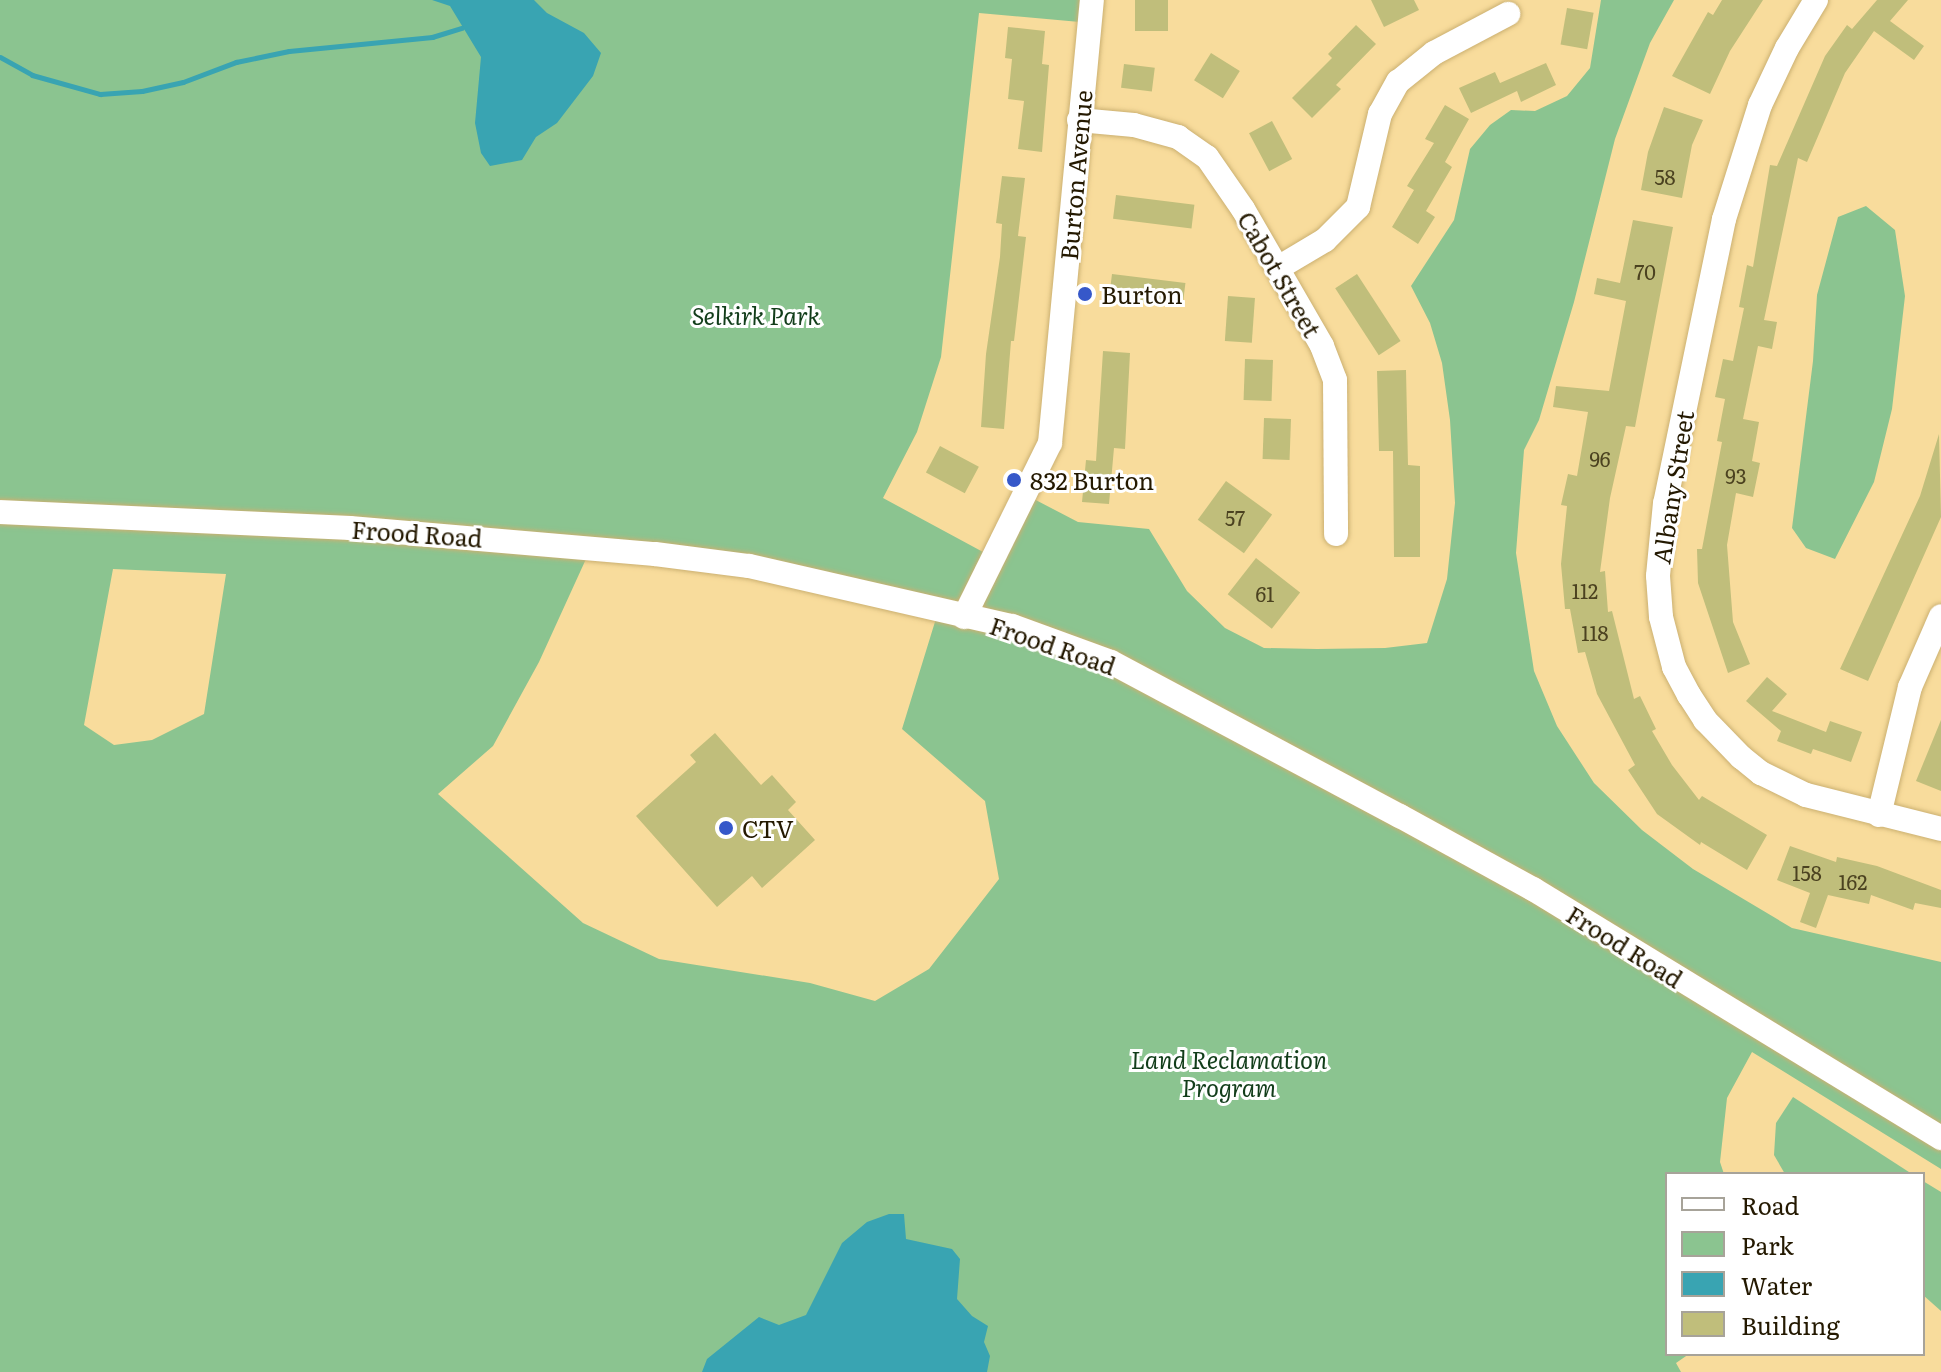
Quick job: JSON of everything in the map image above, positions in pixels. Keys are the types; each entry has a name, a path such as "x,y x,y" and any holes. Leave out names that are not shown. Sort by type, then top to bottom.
{"street":[{"name":"Burton Avenue","path":"964,617 1024,503 1050,443 1092,0"},
{"name":"Albany Street","path":"1816,0 1787,48 1760,105 1724,219 1665,503 1658,576 1661,617 1674,667 1705,720 1761,773 1806,795 1941,829"},
{"path":"1278,268 1325,240 1358,207 1380,114 1398,82 1434,53 1508,14"},
{"name":"Cabot Street","path":"1079,120 1134,125 1178,137 1194,147 1222,177 1322,346 1335,380 1336,534"},
{"name":"Frood Road","path":"0,512 350,528 619,550 749,566 1012,626 1111,662 1164,688 1533,889 1941,1138"},
{"path":"1879,815 1910,687 1941,616"}],"green space":[{"path":"0,0 1093,0 1091,23 979,13 941,357 917,432 883,498 996,559 1028,496 1078,522 1149,529 1187,591 1225,628 1264,648 1317,649 1385,648 1427,643 1447,579 1455,503 1450,420 1442,363 1430,323 1411,286 1454,220 1470,149 1490,125 1511,110 1535,111 1567,96 1590,68 1601,0 1674,0 1650,43 1615,139 1574,302 1539,420 1524,450 1516,553 1534,671 1557,726 1594,783 1642,830 1693,869 1792,928 1941,962 1941,1169 1752,1052 1727,1098 1720,1162 1723,1172 1665,1172 1665,1356 1686,1356 1676,1363 1681,1372 0,1372","holes":["591,548 938,612 902,729 985,801 999,879 929,969 875,1001 810,983 659,959 583,923 438,794 493,746 539,662","113,569 226,574 204,714 152,740 114,745 84,725"]},
{"path":"1866,206 1895,230 1905,296 1892,409 1874,482 1835,559 1806,548 1792,528 1813,361 1817,295 1838,217"},
{"path":"1793,1097 1909,1172 1784,1172 1774,1155 1776,1123"},
{"path":"1925,1182 1941,1192 1941,1311 1925,1297"}],"water":[{"path":"432,0 534,0 547,13 584,33 601,53 593,76 557,123 536,137 522,160 490,166 481,153 475,123 481,57 450,6"},
{"path":"889,1214 904,1214 906,1239 952,1249 960,1259 957,1299 972,1316 988,1326 984,1342 990,1356 987,1372 702,1372 707,1359 759,1317 779,1325 806,1315 842,1243 867,1222"}],"building":[{"path":"1135,0 1168,0 1168,31 1135,31"},
{"path":"1371,0 1414,0 1419,10 1384,27"},
{"path":"1722,0 1763,0 1730,51 1710,94 1672,76 1708,12 1713,15"},
{"path":"1877,0 1908,0 1890,21 1924,46 1914,60 1874,31 1845,73 1807,162 1798,158 1764,320 1777,322 1772,349 1758,346 1743,419 1759,422 1752,461 1760,463 1753,497 1736,493 1727,545 1733,622 1750,664 1728,673 1698,583 1697,549 1702,549 1722,442 1717,441 1725,399 1715,397 1723,359 1733,361 1744,308 1739,307 1747,265 1753,267 1770,165 1777,166 1825,56 1847,25 1852,29"},
{"path":"1567,8 1594,13 1587,49 1561,44"},
{"path":"1356,25 1376,44 1336,85 1341,89 1312,118 1292,98 1332,58 1328,54"},
{"path":"1008,27 1045,31 1042,64 1049,65 1042,152 1018,149 1024,101 1008,99 1012,59 1005,58"},
{"path":"1211,53 1240,71 1223,98 1194,80"},
{"path":"1546,63 1556,85 1521,102 1517,91 1471,113 1459,88 1495,72 1500,83"},
{"path":"1124,64 1155,68 1152,92 1121,88"},
{"path":"1445,105 1469,119 1445,162 1452,167 1426,211 1435,217 1418,244 1392,227 1414,190 1407,186 1434,143 1425,139"},
{"path":"1664,107 1703,120 1692,145 1682,198 1641,190 1648,152"},
{"path":"1272,121 1292,159 1269,171 1249,133"},
{"path":"1002,176 1025,178 1018,236 1026,237 1014,341 1011,341 1004,429 981,427 986,354 1000,257 1002,224 996,223"},
{"path":"1116,195 1194,205 1191,228 1113,219"},
{"path":"1633,220 1673,227 1635,427 1626,426 1610,498 1600,572 1605,571 1608,612 1612,611 1634,699 1640,696 1656,729 1652,731 1672,765 1699,800 1702,796 1767,835 1747,870 1701,842 1700,845 1657,814 1628,770 1635,765 1597,694 1585,652 1578,653 1570,609 1565,609 1561,564 1567,506 1561,505 1568,474 1577,476 1588,412 1553,407 1556,386 1609,391 1626,301 1594,294 1597,278 1620,283"},
{"path":"1112,274 1185,283 1183,307 1109,298"},
{"path":"1357,274 1401,341 1379,355 1335,288"},
{"path":"1228,296 1255,298 1252,343 1225,341"},
{"path":"1103,351 1130,353 1125,449 1114,448 1109,504 1082,502 1086,460 1096,461"},
{"path":"1245,359 1273,360 1272,401 1244,400"},
{"path":"1406,370 1408,465 1420,466 1420,557 1394,557 1393,451 1379,451 1377,371"},
{"path":"1264,418 1291,419 1290,460 1263,459"},
{"path":"1939,434 1941,517 1868,681 1840,669 1920,496"},
{"path":"940,446 979,467 965,493 926,472"},
{"path":"1226,481 1272,515 1244,553 1198,520"},
{"path":"1256,558 1300,592 1272,629 1228,594"},
{"path":"1767,677 1787,694 1772,711 1826,732 1830,721 1862,732 1851,762 1813,749 1811,754 1777,741 1781,731 1746,701"},
{"path":"1941,720 1941,791 1916,781"},
{"name":"CTV","path":"715,733 761,785 772,775 796,802 788,810 815,840 762,888 752,876 717,907 636,816 696,762 690,755"},
{"path":"1790,846 1836,862 1837,857 1877,866 1941,890 1941,908 1915,903 1913,910 1871,895 1869,904 1828,895 1816,928 1800,922 1810,893 1777,880"}],"waterway":[{"path":"0,57 32,75 100,94 142,91 183,82 236,62 289,51 432,37 462,28"}],"place":[{"name":"Burton","path":"1085,294"},
{"name":"832 Burton","path":"1014,480"},
{"name":"CTV","path":"726,828"}],"park label":[{"name":"Selkirk Park","path":"756,315"},
{"name":"Land Reclamation Program","path":"1229,1073"}]}
